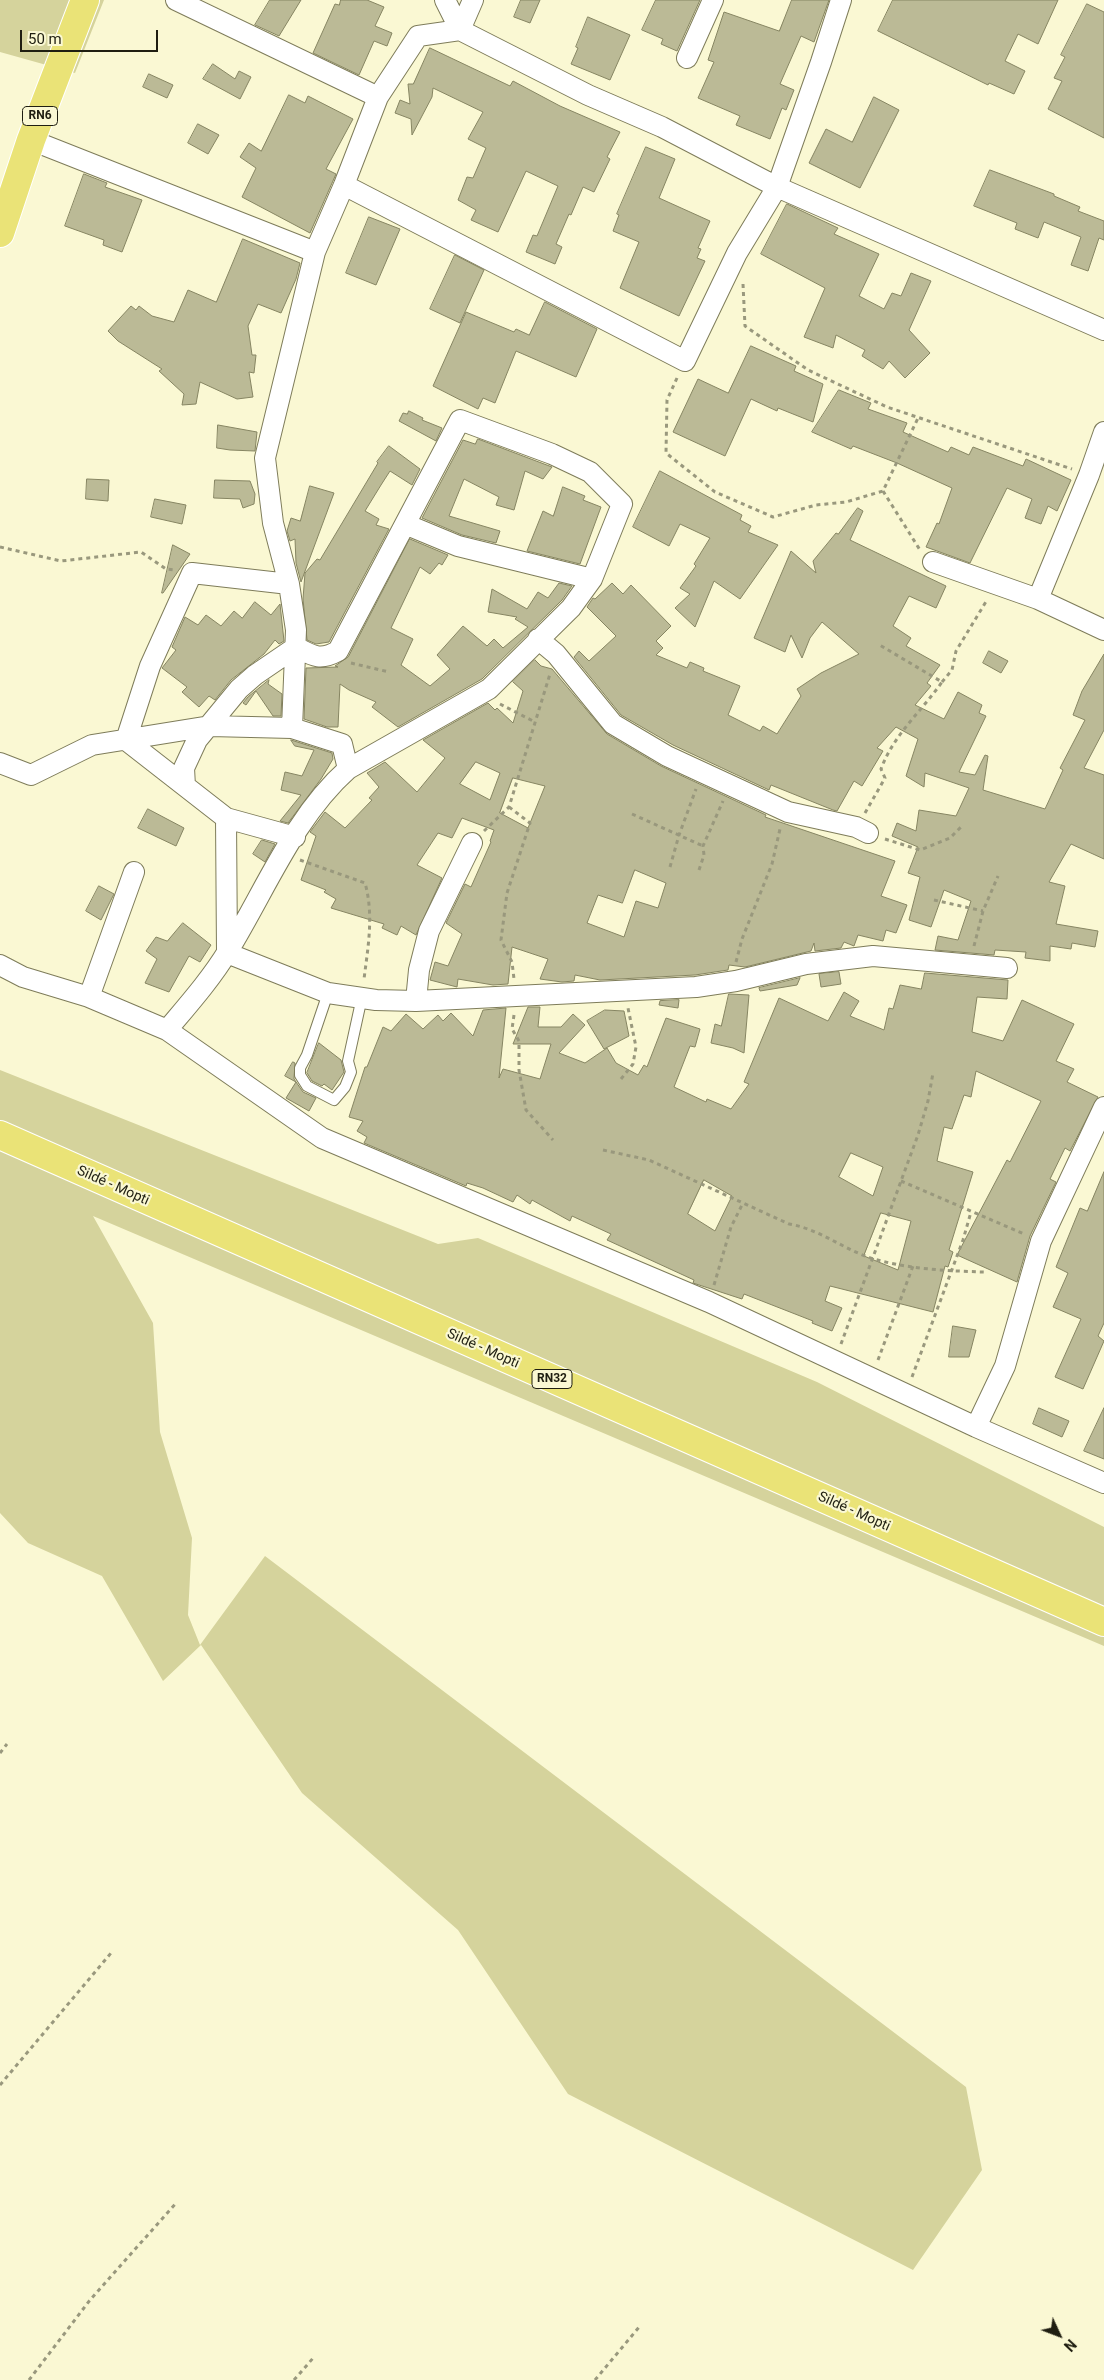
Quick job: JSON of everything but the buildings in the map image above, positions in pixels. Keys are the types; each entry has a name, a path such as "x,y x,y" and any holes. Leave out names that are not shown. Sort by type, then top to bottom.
{"main road":[{"name":"RN6","path":"0,232 31,140 85,0"},
{"name":"Sildé - Mopti","path":"0,1135 1104,1622"}],"street":[{"path":"176,0 378,97"},
{"path":"445,0 460,30"},
{"path":"460,30 473,0"},
{"path":"688,58 713,0"},
{"path":"344,186 685,361 737,253 777,187 841,0"},
{"path":"292,728 296,630 289,584 273,523 265,458 315,252 344,186 378,97 418,36 460,30 588,95 662,127 777,187 1104,330"},
{"path":"31,140 315,252"},
{"path":"167,1030 227,952 284,854 328,787 348,769 488,689 538,638 571,608 592,579 622,504 590,472 552,454 460,420 338,651 326,658 312,655 296,647"},
{"path":"1038,599 1089,475 1104,432"},
{"path":"405,524 458,546 592,579"},
{"path":"933,562 1038,599 1104,630"},
{"path":"126,740 150,666 192,573 289,584"},
{"path":"538,638 556,654 613,724 667,756 788,812 862,830"},
{"path":"185,786 184,768 197,740 239,689 255,675 296,647"},
{"path":"0,763 31,775 92,744 210,726 292,728 342,744 348,769"},
{"path":"126,740 226,818 295,837"},
{"path":"226,818 227,952"},
{"path":"416,1001 419,970 430,931 472,843"},
{"path":"89,997 134,872"},
{"path":"227,952 328,993 416,1001 696,987 806,964 874,956 1008,968"},
{"path":"0,965 23,977 89,997 167,1030 322,1138 709,1302 976,1427 1104,1483"},
{"path":"976,1427 991,1400 1005,1366 1041,1241 1104,1107"}],"lane":[{"path":"328,993 307,1055 300,1068 300,1075 307,1086 334,1100 345,1087 351,1072 348,1061 362,997"}],"path":[{"path":"737,253 743,274 745,326 808,370 887,407 1089,475"},
{"path":"685,361 667,400 666,453 716,492 773,517 816,505 846,502 883,491 918,416"},
{"path":"883,491 920,550 933,562"},
{"path":"0,547 61,561 141,552 166,569 192,573"},
{"path":"963,824 950,838 920,850 862,830 885,778 881,769 887,752 902,730 952,670 956,651 996,584"},
{"path":"878,644 942,682"},
{"path":"338,651 338,656 342,661 390,672"},
{"path":"472,843 509,806 556,654"},
{"path":"482,692 535,722"},
{"path":"670,867 679,835 702,772"},
{"path":"699,870 704,854 703,846 719,814 729,785"},
{"path":"509,806 530,823 507,893 501,940 512,962 515,997 512,1029 519,1041 519,1070 526,1110 553,1140"},
{"path":"736,980 736,957 772,864 781,826 788,812"},
{"path":"632,814 703,846"},
{"path":"284,854 365,883 370,899 370,936 362,997"},
{"path":"969,964 983,911 998,876"},
{"path":"934,900 983,911"},
{"path":"621,1079 633,1064 636,1047 624,992"},
{"path":"835,1361 928,1101 933,1073"},
{"path":"604,1150 650,1160 789,1224 803,1226 873,1259 951,1271 984,1272"},
{"path":"901,1180 1041,1241"},
{"path":"709,1302 732,1227 743,1203"},
{"path":"906,1394 963,1240 971,1212"},
{"path":"872,1377 913,1266"},
{"path":"0,1753 7,1744"},
{"path":"0,2085 112,1953"},
{"path":"29,2380 90,2300 177,2202"},
{"path":"595,2380 640,2326"},
{"path":"294,2380 314,2357"}],"shaded area":[{"path":"0,0 104,0 75,73 0,52"},
{"path":"0,1070 438,1244 478,1238 817,1382 1104,1527 1104,1646 93,1216 153,1323 160,1432 192,1538 188,1615 200,1645 265,1556 966,2087 982,2170 913,2270 568,2094 458,1930 302,1793 201,1645 163,1681 102,1576 28,1543 0,1513"}]}
